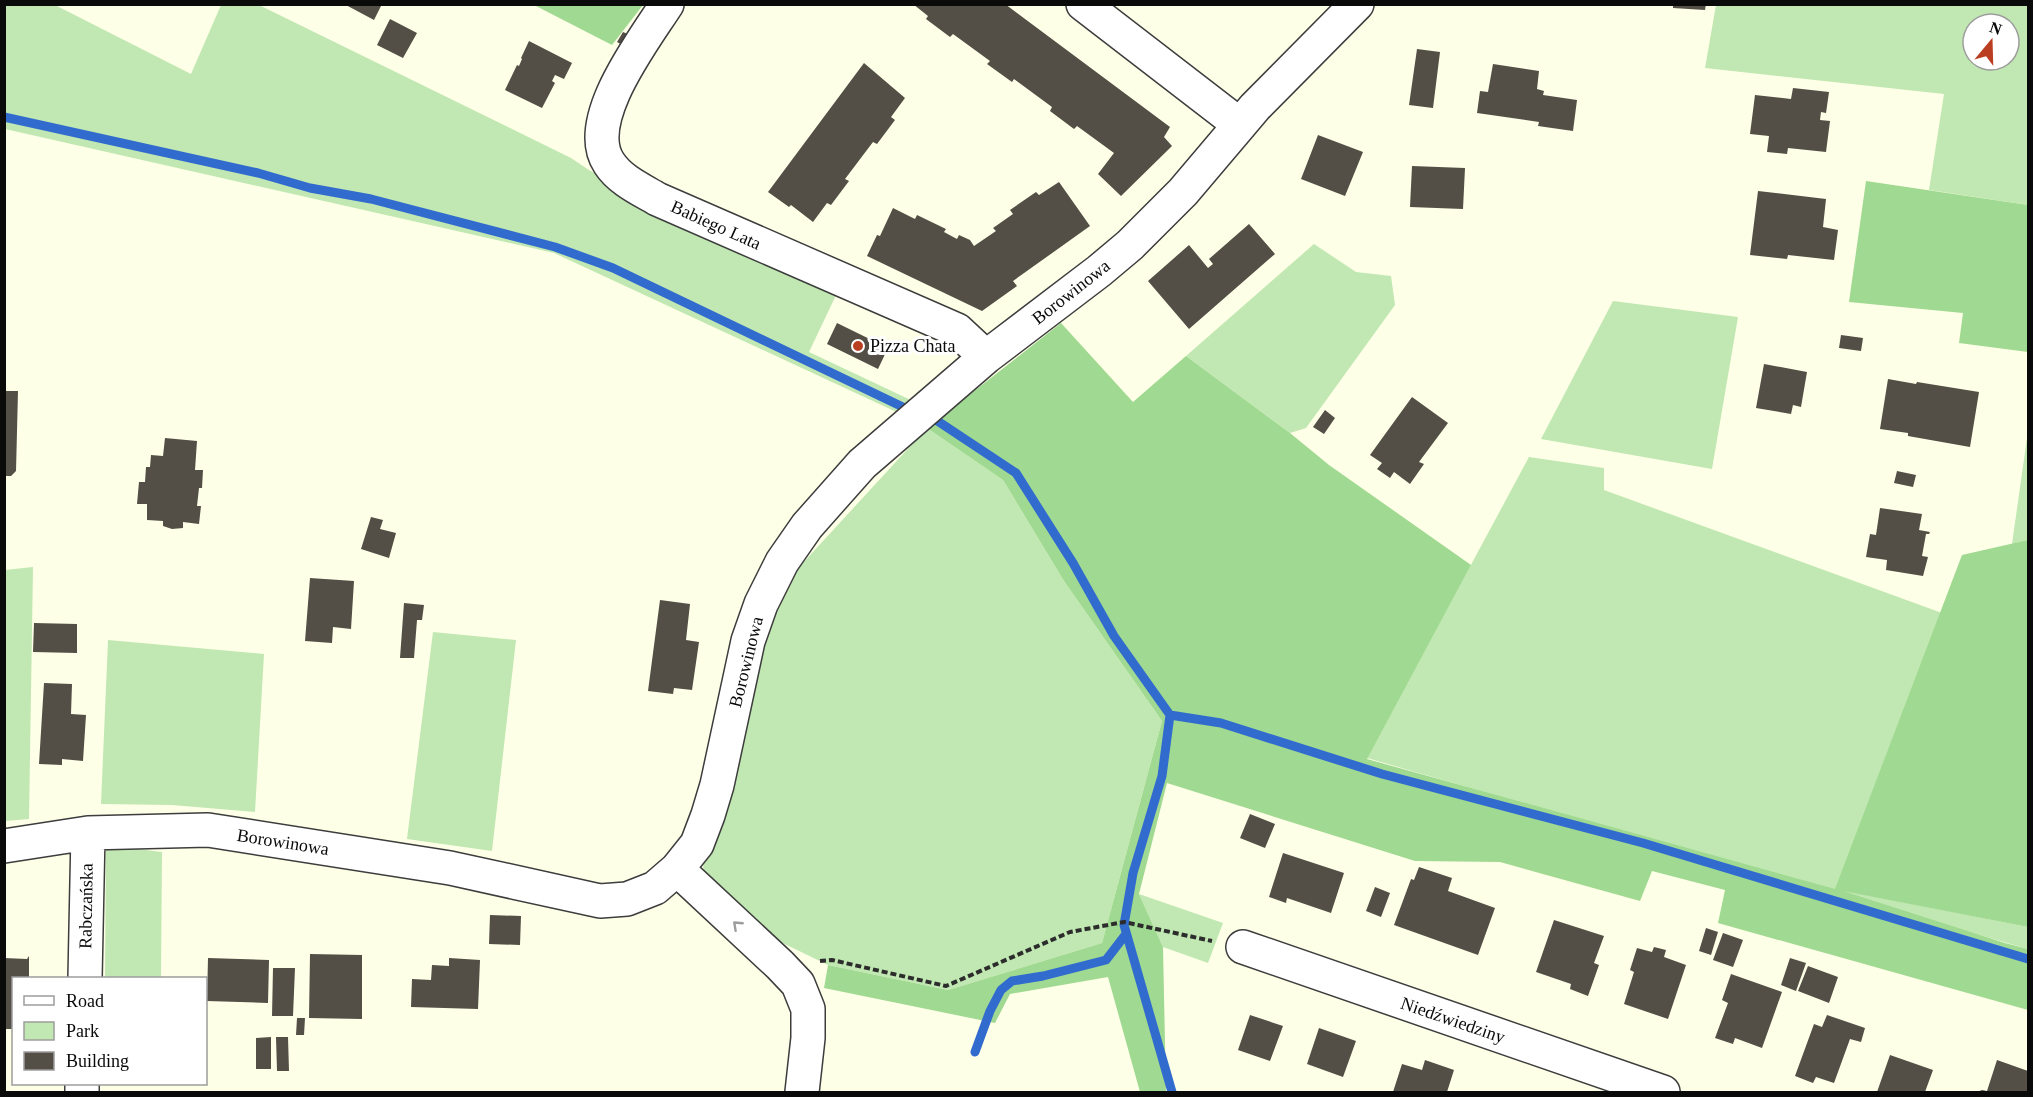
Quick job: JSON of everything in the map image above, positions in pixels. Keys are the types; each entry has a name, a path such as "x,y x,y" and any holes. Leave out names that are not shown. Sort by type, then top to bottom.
{"street":[{"name":"Babiego Lata","path":"667,4 626,66 603,121 601,141 608,162 625,180 657,199 957,330 986,357"},
{"path":"1083,4 1240,125"},
{"name":"Borowinowa","path":"4,846 88,833 208,830 450,868 600,901 627,899 655,888 677,869 697,844 708,815 748,641 761,604 782,562 807,526 862,464 986,357 1099,272 1130,245 1183,192 1255,107 1357,4"},
{"name":"Rabczańska","path":"84,977 88,833"},
{"path":"677,869 798,984 808,1009 808,1038 802,1092"},
{"name":"Niedźwiedziny","path":"1243,947 1663,1092"}],"path":[{"path":"780,965 832,960 946,986 1070,932 1124,922 1243,947"}],"green space":[{"path":"5,5 55,5 191,74 221,5 259,5 571,158 707,234 838,291 809,352 915,402 903,415 554,253 5,129"},
{"path":"534,5 643,5 612,45"},
{"path":"1716,5 2028,5 2028,205 1929,190 1944,94 1705,68"},
{"path":"1866,181 2028,205 2028,352 1959,343 1963,313 1849,302"},
{"path":"1314,244 1356,272 1391,276 1395,305 1306,428 1290,433 1186,356"},
{"path":"1613,301 1738,317 1712,469 1541,439"},
{"path":"1061,323 1133,402 1186,356 1290,433 1329,465 1471,565 1367,759 1835,889 1962,555 2028,540 2028,927 1843,891 2028,949 2028,1010 1718,923 1725,890 1652,871 1640,901 1500,862 1415,861 1167,783 1139,894 1163,947 1166,1092 1140,1092 1108,977 1010,994 995,1023 824,988 828,965 948,990 1102,943 1162,721 1064,581 1003,480 927,428"},
{"path":"927,428 1003,480 1064,581 1162,721 1102,943 948,990 828,965 760,932 713,894 703,867 760,654 789,578"},
{"path":"2028,431 2028,540 2012,544"},
{"path":"1529,457 1604,468 1604,490 1942,613 1836,889 2028,927 2028,949 1367,758"},
{"path":"33,567 29,819 5,821 5,570"},
{"path":"433,632 516,640 492,851 407,839"},
{"path":"108,640 264,654 255,812 172,805 101,804"},
{"path":"106,845 162,852 161,977 105,977"},
{"path":"1139,894 1223,923 1208,963 1163,947"}],"building":[{"path":"344,4 382,4 374,20"},
{"path":"913,4 1005,4 1170,127 1164,137 1172,146 1121,196 1098,174 1114,153 1077,126 1074,129 1050,111 1052,107 1014,79 1012,82 987,64 990,61 953,34 950,37 926,19 928,16"},
{"path":"1673,4 1706,4 1705,10 1673,8"},
{"path":"390,19 417,33 403,58 377,45"},
{"path":"623,32 630,35 624,46 617,42"},
{"path":"529,41 572,63 564,79 555,75 552,81 555,83 542,108 505,90 517,65 519,66"},
{"path":"1417,49 1440,52 1433,108 1409,105"},
{"path":"864,63 905,98 891,117 895,120 877,144 873,142 845,179 849,181 831,205 827,203 813,222 791,205 789,207 768,192"},
{"path":"1493,64 1539,71 1537,89 1544,91 1543,95 1577,100 1573,131 1538,126 1539,122 1477,113 1480,91 1488,92"},
{"path":"1793,88 1829,92 1826,113 1821,112 1820,120 1830,121 1826,152 1788,148 1787,154 1767,152 1769,136 1750,134 1755,95 1791,99"},
{"path":"1318,135 1363,152 1345,196 1301,179"},
{"path":"1412,166 1465,168 1463,209 1410,207"},
{"path":"1059,182 1090,226 1013,281 1017,286 982,311 867,256 877,235 880,236 893,208 915,219 917,215 946,229 944,232 957,239 959,235 970,240 974,246 996,231 993,228 1013,214 1010,210 1036,192 1039,195"},
{"path":"1758,191 1826,199 1823,227 1838,230 1834,260 1788,255 1787,259 1750,255"},
{"path":"1249,224 1275,254 1189,329 1148,281 1189,245 1208,268 1213,264 1209,259"},
{"name":"Pizza Chata","path":"837,323 888,348 878,369 827,344"},
{"path":"1841,335 1863,338 1861,351 1839,348"},
{"path":"1764,364 1807,372 1801,407 1793,405 1791,414 1756,408"},
{"path":"1888,379 1979,392 1970,447 1880,429"},
{"path":"4,391 18,391 16,471 11,476 4,476"},
{"path":"1412,397 1448,423 1419,462 1424,464 1410,484 1394,472 1390,478 1377,469 1382,463 1370,455"},
{"path":"1325,410 1335,418 1324,434 1313,427"},
{"path":"165,438 197,441 195,470 203,470 202,488 199,488 197,506 201,506 199,524 183,522 183,528 172,529 163,526 163,521 147,520 147,504 137,504 139,482 145,482 146,467 150,467 151,455 163,456"},
{"path":"1897,471 1916,475 1913,487 1894,483"},
{"path":"1880,508 1922,514 1919,530 1930,532 1926,534 1922,556 1928,557 1923,576 1886,570 1887,560 1866,557 1870,534 1876,535"},
{"path":"371,517 383,520 380,529 396,533 389,558 361,549"},
{"path":"310,578 354,581 351,629 333,627 332,643 305,641"},
{"path":"660,600 690,604 686,640 699,642 692,690 674,688 673,694 648,691"},
{"path":"404,603 424,605 422,620 417,620 414,658 400,658"},
{"path":"34,623 77,624 77,653 33,652"},
{"path":"44,683 72,684 71,714 86,715 83,761 62,759 62,765 39,764"},
{"path":"1250,814 1275,824 1265,848 1240,838"},
{"path":"1283,853 1344,873 1331,913 1287,898 1286,903 1269,897"},
{"path":"1419,867 1452,878 1448,891 1495,908 1478,955 1394,925 1411,879 1414,880"},
{"path":"1375,887 1390,893 1381,917 1366,911"},
{"path":"490,915 521,916 520,945 489,944"},
{"path":"1554,920 1604,936 1594,963 1599,965 1588,996 1570,989 1571,984 1536,972"},
{"path":"1706,928 1718,932 1711,955 1699,951"},
{"path":"1723,933 1743,940 1733,967 1713,960"},
{"path":"1654,947 1666,950 1664,957 1686,965 1668,1019 1624,1004 1634,972 1630,970 1637,948 1652,952"},
{"path":"310,954 362,955 362,1019 309,1018"},
{"path":"29,956 29,977 12,977 12,1029 4,1029 4,958 27,959"},
{"path":"208,958 269,960 268,1003 207,1001"},
{"path":"449,958 480,960 478,1009 411,1007 412,979 431,980 432,965 449,966"},
{"path":"1790,958 1806,963 1796,991 1781,985"},
{"path":"1808,966 1838,977 1829,1003 1798,991"},
{"path":"273,968 295,968 293,1016 272,1016"},
{"path":"1731,974 1782,992 1762,1048 1735,1038 1733,1044 1715,1038 1728,1003 1722,1000"},
{"path":"1250,1015 1283,1026 1270,1061 1238,1050"},
{"path":"1827,1015 1865,1028 1861,1042 1850,1039 1834,1083 1816,1077 1813,1083 1795,1076 1814,1024 1822,1027"},
{"path":"297,1018 305,1018 304,1035 296,1035"},
{"path":"1319,1028 1356,1041 1343,1077 1307,1064"},
{"path":"271,1037 271,1069 256,1069 256,1038"},
{"path":"276,1037 288,1037 289,1071 277,1071"},
{"path":"1890,1055 1933,1070 1925,1092 1877,1092"},
{"path":"1425,1060 1454,1070 1447,1092 1393,1092 1402,1064 1422,1070"},
{"path":"1997,1060 2028,1071 2027,1092 1977,1092 1987,1091"}],"waterway":[{"path":"4,117 258,173 310,188 371,199 555,247 613,268 907,409"},
{"path":"936,420 1016,473 1073,563 1114,636 1170,715 1162,776 1133,873 1124,925 1172,1092"},
{"path":"1170,715 1221,723 1382,774 1643,843 2028,959"},
{"path":"975,1052 990,1011 1001,990 1012,981 1043,976 1106,960 1126,934"}],"place":[{"name":"Pizza Chata","path":"858,346"}]}
